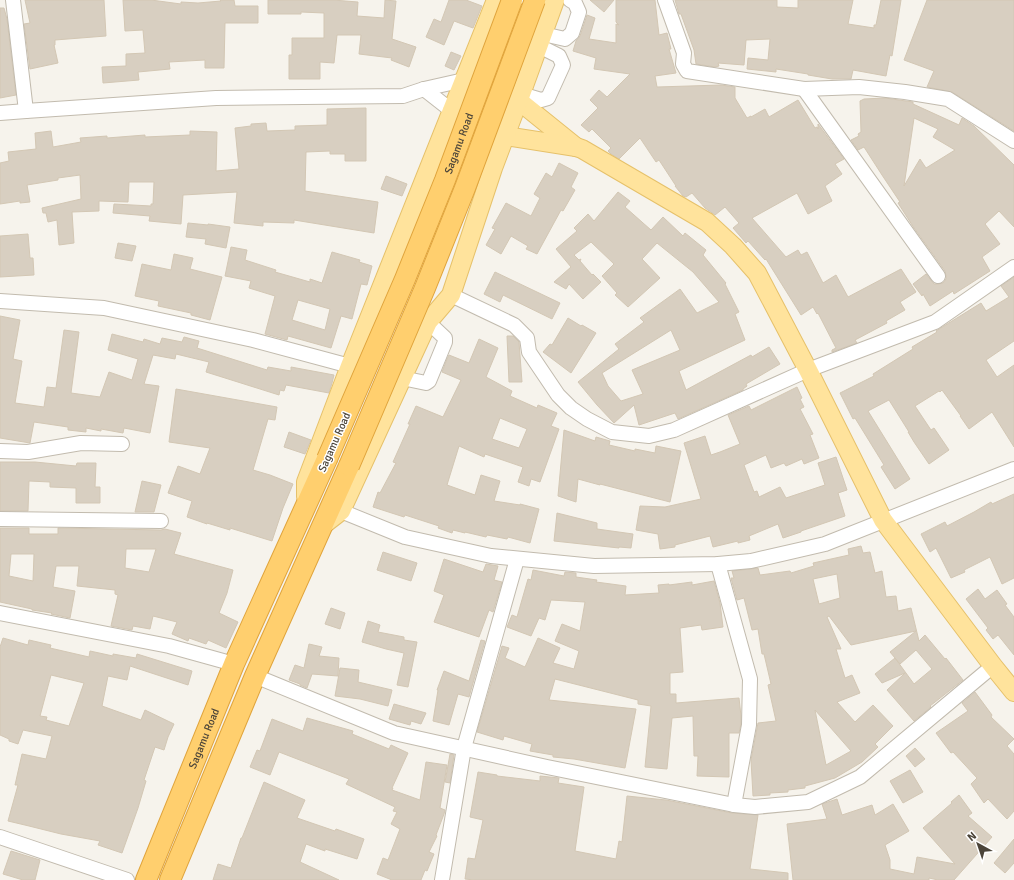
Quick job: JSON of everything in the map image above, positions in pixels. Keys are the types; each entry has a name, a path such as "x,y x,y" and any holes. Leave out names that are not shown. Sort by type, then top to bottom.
{"highway":[{"name":"Sagamu Road","path":"146,880 234,664 305,509 405,279 445,180 512,0"},
{"name":"Sagamu Road","path":"170,880 255,676 349,466 425,288 466,188 535,0"}],"main road":[{"path":"305,509 306,482 350,366 496,0"},
{"path":"323,525 341,511 428,322 451,296 493,168 555,0"},
{"path":"464,80 520,98 576,147"},
{"path":"452,111 506,136 582,149 707,222 733,246 757,273 808,370 883,520 1014,692"}],"street":[{"path":"13,0 26,110"},
{"path":"541,40 565,39 572,33 579,12 575,3 570,0"},
{"path":"665,0 684,53 683,64 687,71 804,89 859,87 948,99 1014,142"},
{"path":"520,98 541,100 548,98 563,66 558,56 541,40"},
{"path":"0,113 216,98 403,96 464,80"},
{"path":"804,89 938,276"},
{"path":"424,90 452,111"},
{"path":"451,296 514,325 527,338 530,352 558,395 571,408 612,432 649,436 674,430 808,370 935,322 1014,267"},
{"path":"0,301 104,308 254,340 350,366"},
{"path":"402,378 426,383 430,381 445,342 445,338 428,322"},
{"path":"0,451 28,452 81,443 122,444"},
{"path":"341,511 405,537 490,556 594,566 718,564 751,561 825,544 1014,469"},
{"path":"0,519 162,521"},
{"path":"442,880 464,748 517,559"},
{"path":"718,564 750,679 749,725 734,805"},
{"path":"0,613 169,646 234,664"},
{"path":"255,676 394,733 547,767 734,805 755,807 808,802 860,777 993,666"},
{"path":"0,837 127,880"}],"building":[{"path":"25,0 104,0 106,36 55,40 54,45 58,63 30,69 24,24 30,23"},
{"path":"123,0 151,0 181,4 181,2 198,3 234,0 235,6 258,6 258,23 225,23 224,68 205,68 205,60 169,62 170,69 138,72 139,80 103,83 102,67 126,66 126,54 145,53 143,30 125,31"},
{"path":"268,0 333,0 358,2 357,16 384,18 385,0 396,1 392,39 416,47 409,67 391,60 392,58 359,54 361,35 337,35 334,63 320,62 320,79 289,79 289,55 292,55 292,38 324,38 324,13 301,12 301,14 268,14"},
{"path":"449,0 466,0 482,6 473,28 454,21 444,45 426,37 434,19 441,22"},
{"path":"590,0 614,0 604,12"},
{"path":"616,0 655,0 659,35 667,33 671,49 669,49 676,73 655,76 657,87 721,85 735,87 735,98 747,118 765,109 769,117 798,100 815,128 817,127 818,129 818,124 844,159 835,164 842,174 825,186 832,201 808,214 797,193 752,218 786,257 798,250 801,255 807,252 823,283 836,275 848,297 901,269 916,292 900,302 905,310 886,321 887,323 855,340 857,343 832,352 832,350 836,348 818,313 817,314 813,307 801,315 766,259 765,260 748,241 746,243 733,228 739,223 725,207 715,215 705,208 692,193 686,197 683,196 659,160 656,162 640,138 619,159 608,151 611,148 592,129 589,132 581,125 598,108 590,100 599,90 607,97 630,74 594,69 596,58 573,51 587,15 595,18 589,39 616,43 616,24 619,25 616,22"},
{"path":"675,0 777,0 777,7 798,8 798,0 853,0 848,24 874,28 874,25 876,25 881,0 901,0 892,56 890,55 886,76 853,70 851,79 832,79 776,69 776,72 747,69 748,58 768,60 770,39 746,40 744,65 718,63 719,66 715,67 696,64 694,50 681,14 679,14"},
{"path":"927,0 1014,0 1014,131 952,92 927,87 934,71 904,60"},
{"path":"0,8 4,8 7,19 16,95 0,98"},
{"path":"451,52 461,56 454,70 445,66"},
{"path":"885,98 913,102 913,104 959,125 962,118 974,126 1014,165 1014,227 999,211 985,224 1000,244 982,257 990,271 954,294 953,291 930,306 923,294 922,296 913,284 926,274 934,284 943,283 946,279 945,271 914,228 898,203 900,202 864,147 858,150 851,140 859,136 858,134 861,132 860,101 864,99","holes":["914,118 938,129 933,137 955,150 926,168 920,159 904,186"]},
{"path":"366,108 366,161 345,161 345,154 330,154 330,151 306,152 305,191 378,202 374,233 294,220 294,223 263,222 263,226 234,223 237,192 183,195 181,224 149,221 150,216 113,213 114,204 151,206 151,204 153,204 154,182 129,182 128,202 99,201 99,211 72,212 74,243 59,245 57,220 48,222 46,213 43,213 42,208 81,199 80,175 27,185 30,202 20,203 20,201 0,204 0,163 9,161 8,152 36,149 35,133 51,131 53,147 81,142 80,138 107,136 107,138 145,135 145,137 190,135 190,131 217,132 216,171 239,169 235,128 251,126 251,124 266,123 267,131 295,130 295,126 327,125 327,109"},
{"path":"559,163 578,173 571,187 575,190 563,211 561,210 537,254 526,249 528,246 511,236 501,254 486,245 495,229 492,228 506,203 531,216 540,198 534,194 546,173 552,177"},
{"path":"386,176 407,184 402,196 381,189"},
{"path":"618,192 630,201 625,207 651,230 663,217 683,236 685,233 706,250 703,255 726,283 725,284 739,312 735,314 745,340 679,371 686,390 769,347 780,364 746,384 747,386 743,390 678,419 675,413 639,425 634,405 614,423 578,382 619,349 615,344 644,322 640,318 680,289 697,313 719,302 693,272 657,243 642,259 660,278 628,307 615,295 617,293 602,276 614,264 591,242 574,255 579,260 581,259 580,261 592,275 593,274 601,282 583,299 569,284 566,289 554,282 571,267 556,249 577,231 574,228 588,214 594,221","holes":["671,330 680,350 632,370 643,394 621,401 608,386 602,373"]},
{"path":"188,223 230,227 226,248 205,244 206,239 186,237"},
{"path":"28,234 30,258 33,258 34,275 0,277 0,236"},
{"path":"118,243 136,246 132,261 115,258"},
{"path":"231,247 247,250 245,260 276,270 275,272 310,282 310,279 322,283 332,252 360,260 359,262 372,266 367,285 361,284 352,319 341,316 331,348 288,336 287,340 265,334 275,296 249,288 251,281 225,276","holes":["298,300 330,309 325,330 292,320"]},
{"path":"174,254 193,258 190,269 222,277 210,320 191,315 191,313 158,306 159,301 135,296 142,264 171,270"},
{"path":"495,272 560,303 552,319 503,295 500,302 484,294"},
{"path":"1014,277 1014,341 986,360 997,377 1014,365 1014,447 992,412 969,429 942,390 915,406 931,430 934,428 949,450 929,464 889,400 868,411 910,479 895,489 881,467 884,465 855,418 853,419 840,393 874,376 873,374 913,349 912,347 981,303 986,311 1009,297 1001,286"},
{"path":"0,316 20,320 13,359 22,361 15,403 44,407 47,387 56,388 64,330 79,332 71,393 100,397 109,372 132,380 138,359 108,350 112,334 143,342 144,339 160,344 162,338 182,342 184,337 199,341 197,348 267,370 268,367 291,371 291,367 334,375 329,393 286,385 284,391 280,390 279,395 206,372 209,362 176,354 175,359 153,355 144,384 159,386 150,433 124,428 123,433 86,428 86,432 68,430 68,427 34,422 30,443 0,438"},
{"path":"568,318 596,333 571,373 543,352 550,344 552,345"},
{"path":"507,336 513,336 519,342 522,382 509,382"},
{"path":"479,339 498,348 486,377 512,391 510,396 537,408 538,405 557,413 551,426 559,429 540,482 531,479 529,486 518,482 523,467 485,454 484,457 459,446 447,485 475,495 481,475 500,481 494,501 520,504 539,509 530,543 508,537 507,539 487,535 486,537 453,530 452,533 438,528 439,526 373,507 378,492 380,493 396,463 393,462 410,424 408,424 416,406 443,417 461,380 442,372 449,355 469,363","holes":["500,418 527,429 519,448 492,439"]},
{"path":"797,387 804,407 800,409 813,434 810,435 819,458 804,464 802,459 786,466 784,463 771,468 766,455 744,465 754,492 757,491 759,497 780,487 786,498 825,485 818,463 836,457 847,490 838,493 845,516 783,538 778,524 749,536 750,540 738,543 738,541 713,547 710,536 675,545 675,547 660,549 658,534 636,530 640,506 665,507 701,499 684,443 705,436 711,455 740,444 728,415 749,406 751,410"},
{"path":"176,389 277,407 275,420 268,419 253,470 293,484 272,541 230,528 230,530 207,524 187,517 192,501 168,493 178,466 200,474 210,448 169,442"},
{"path":"564,430 595,441 596,437 610,441 609,445 635,451 635,449 655,453 656,446 681,451 670,502 578,479 576,502 558,496"},
{"path":"289,432 311,440 305,454 284,447"},
{"path":"0,462 35,462 76,466 77,463 96,463 95,487 100,487 100,503 76,503 76,488 50,487 50,482 29,481 28,511 0,511"},
{"path":"142,481 161,485 154,512 135,512"},
{"path":"1014,494 1014,578 1002,584 990,557 964,570 965,572 951,578 936,548 930,552 921,534 945,522 947,526 991,502 992,504"},
{"path":"557,513 597,523 597,529 633,534 631,548 554,541"},
{"path":"0,528 29,528 29,534 58,534 58,528 165,529 181,533 174,554 233,570 227,593 219,613 238,622 226,648 208,640 206,644 189,638 188,641 172,634 177,622 153,616 150,629 133,626 132,630 111,626 118,595 115,594 115,590 77,586 79,566 56,566 53,587 75,591 70,618 0,602","holes":["126,549 156,549 149,572 125,568","11,554 34,554 33,581 9,576"]},
{"path":"861,546 863,553 870,552 875,573 882,571 886,597 896,596 898,611 911,608 919,641 925,635 945,659 946,658 963,680 930,706 931,707 914,721 887,690 905,673 882,683 875,674 895,658 890,652 916,631 851,645 829,616 827,617 841,649 836,649 845,678 852,675 860,693 837,702 855,722 873,705 893,726 875,744 878,747 862,762 835,778 805,786 805,788 788,790 788,792 753,796 751,760 758,723 776,721 768,685 771,684 764,654 762,654 758,629 752,630 744,598 737,600 731,578 734,578 732,571 758,568 760,575 790,571 791,573 814,566 813,563 849,555 848,549","holes":["837,574 840,598 819,604 813,579","916,650 932,669 914,684 895,658 900,664","815,710 851,751 826,765"]},
{"path":"383,552 417,563 411,581 377,570"},
{"path":"444,559 483,572 486,564 498,566 494,580 502,582 493,612 489,610 479,637 434,622 444,595 434,591"},
{"path":"533,570 564,576 565,572 576,573 576,577 597,580 596,582 626,586 625,595 659,593 658,585 692,582 692,585 714,581 720,603 723,627 702,630 701,625 680,628 683,672 670,673 670,694 676,694 676,703 739,698 741,724 739,733 729,733 729,777 697,776 698,756 694,756 693,716 672,718 667,769 645,767 651,706 638,704 638,700 555,679 549,700 636,709 625,768 553,757 553,755 530,751 532,744 504,736 503,740 477,732 502,646 509,648 505,658 525,667 538,638 560,648 553,663 574,669 579,651 555,641 562,624 580,631 585,602 551,600 545,620 539,618 531,636 507,627 512,615 517,617 528,579 531,580"},
{"path":"978,589 985,599 997,590 1007,604 1005,605 1014,617 1014,655 998,635 993,639 986,630 988,628 966,599"},
{"path":"331,608 345,613 340,629 325,624"},
{"path":"368,621 380,625 378,632 404,637 404,640 417,642 408,687 397,685 404,653 362,642"},
{"path":"3,638 28,645 29,640 51,645 50,648 89,657 90,651 113,656 113,654 136,658 137,654 192,671 188,685 130,666 127,680 108,676 102,706 141,720 145,710 174,724 164,750 155,747 144,780 146,781 138,808 122,853 98,845 100,841 61,834 8,821 18,785 15,785 22,754 46,759 52,736 23,730 18,744 9,741 9,739 0,735 0,647","holes":["51,675 84,683 69,726 46,720 47,717 40,716"]},
{"path":"481,640 485,641 469,697 458,694 449,725 433,721 437,690 444,671 469,681"},
{"path":"309,644 322,647 319,656 339,658 338,676 312,674 307,688 289,680 295,665 304,668"},
{"path":"340,668 359,670 358,682 392,690 388,706 360,699 335,696"},
{"path":"975,692 992,715 991,717 1014,739 1007,746 1014,754 1014,811 1007,819 988,799 984,803 971,784 977,778 953,752 951,753 936,733 968,711 962,703"},
{"path":"394,704 426,713 421,724 411,721 410,725 389,719"},
{"path":"307,718 353,731 352,734 389,749 391,745 408,753 392,790 420,800 426,762 447,765 440,808 445,810 436,835 437,836 429,852 434,854 427,871 425,870 421,880 392,880 377,874 383,858 388,860 400,829 391,824 397,812 393,811 395,807 346,784 349,779 279,752 270,775 250,767 257,750 260,751 272,719 303,731"},
{"path":"915,748 925,759 915,767 906,756"},
{"path":"450,754 454,755 450,783 445,782"},
{"path":"910,770 923,792 903,803 890,781"},
{"path":"478,772 497,776 540,781 540,776 559,778 558,783 584,787 575,851 616,859 619,841 622,842 627,796 666,800 732,813 758,815 750,869 788,873 788,880 465,879 468,858 475,859 483,820 470,817"},
{"path":"264,782 305,800 297,818 364,839 357,859 325,849 325,851 306,844 300,862 339,880 213,880 218,864 231,868 241,838"},
{"path":"959,795 972,813 968,816 992,837 954,880 938,880 929,878 929,880 793,880 787,824 827,819 822,804 837,799 842,815 872,805 875,815 893,804 909,831 885,845 890,860 890,869 914,874 917,857 955,864 923,828"},
{"path":"1014,839 1014,863 1005,873 994,863"},
{"path":"11,851 40,860 35,880 23,880 3,874"}]}
